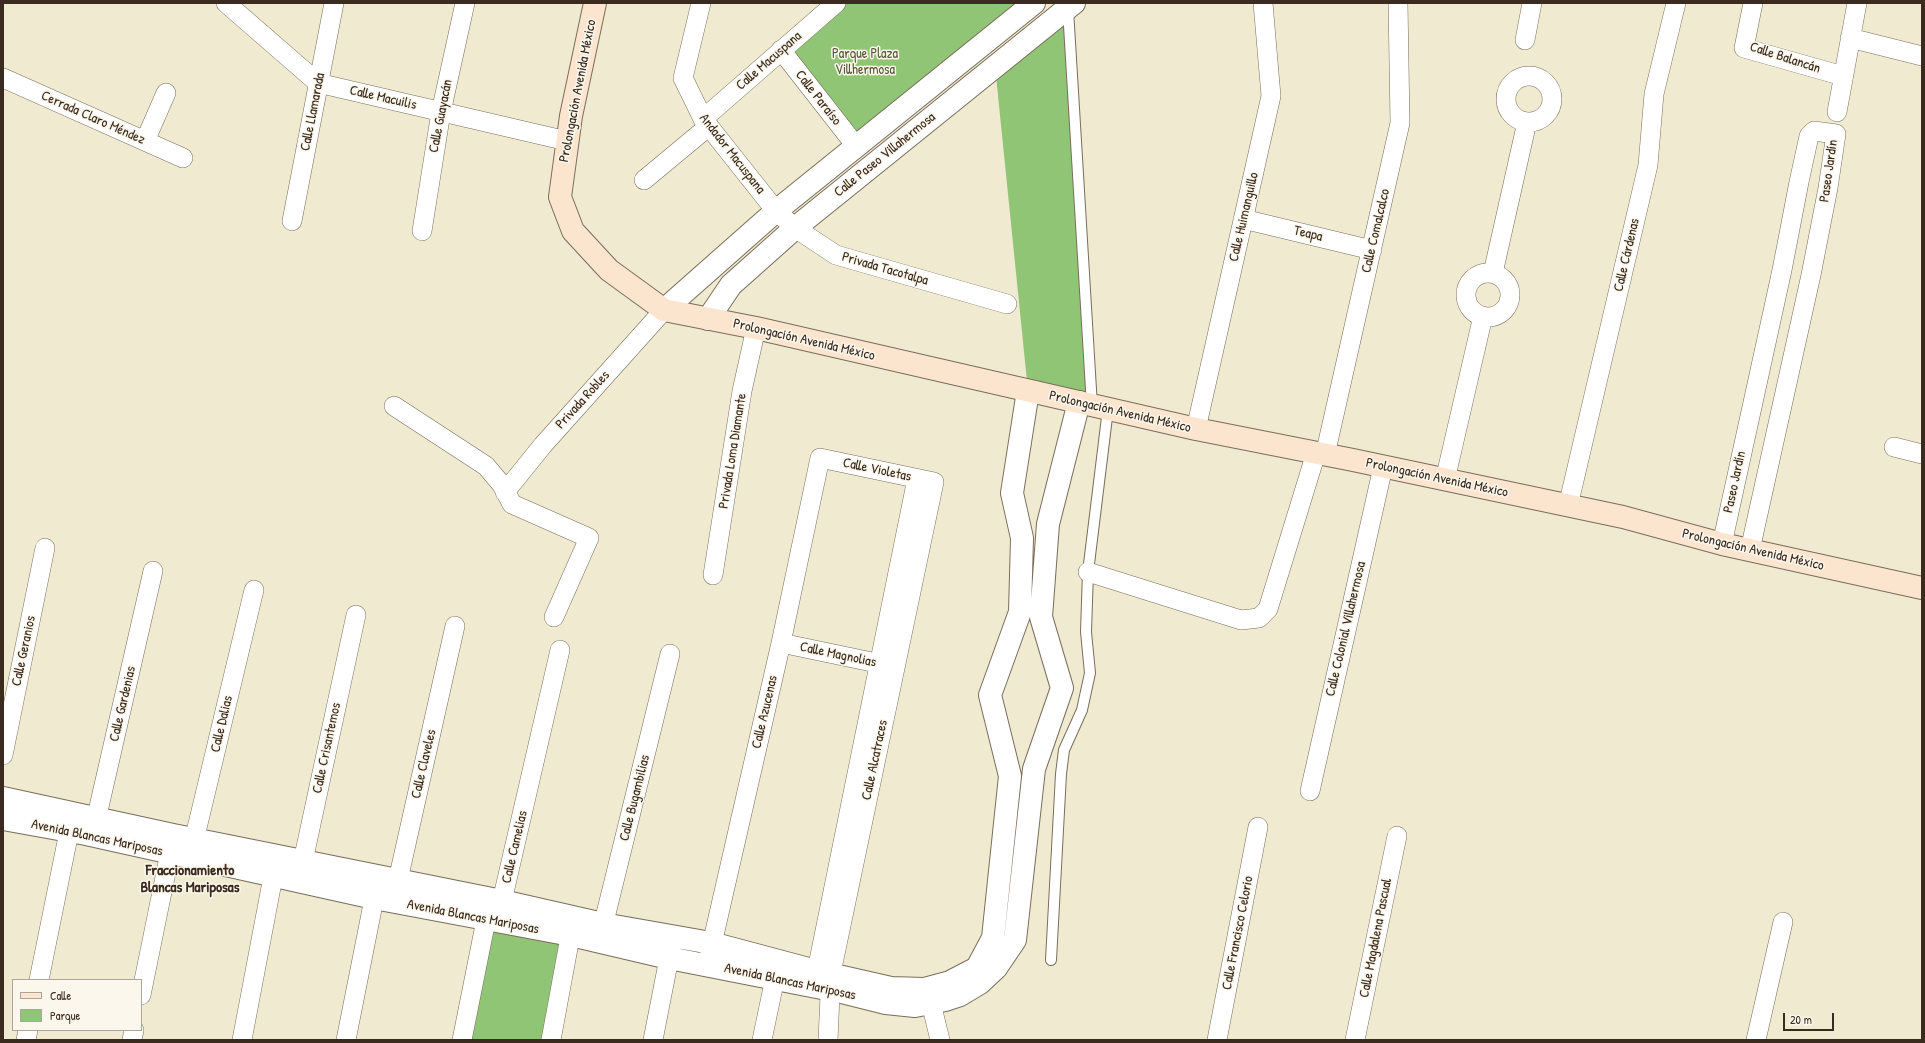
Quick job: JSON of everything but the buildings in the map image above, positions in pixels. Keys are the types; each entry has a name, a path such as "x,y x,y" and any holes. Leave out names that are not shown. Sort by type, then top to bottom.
{"main road":[{"name":"Prolongación Avenida México","path":"595,3 570,116 560,197 573,231 609,270 664,310 756,328 1196,429 1383,466 1623,517 1722,544 1922,588"}],"street":[{"name":"Calle Macuilis","path":"226,3 318,83 567,141"},
{"name":"Calle Llamarada","path":"292,220 334,3"},
{"name":"Calle Guayacán","path":"422,230 441,112 465,3"},
{"name":"Andador Macuspana","path":"700,3 683,78 706,122 776,211"},
{"name":"Calle Macuspana","path":"644,180 781,50 836,3"},
{"name":"Calle Paseo Villahermosa","path":"664,310 776,211 1034,3"},
{"name":"Calle Huimanguillo","path":"1196,429 1271,96 1263,3"},
{"name":"Calle Comalcalco","path":"1088,572 1241,620 1259,618 1268,609 1320,454 1372,250 1400,122 1398,3"},
{"path":"1525,40 1532,3"},
{"name":"Calle Cárdenas","path":"1568,506 1648,165 1654,94 1676,3"},
{"name":"Calle Balancán","path":"1753,3 1744,48 1843,76"},
{"path":"1837,112 1857,3"},
{"name":"Calle Paseo Villahermosa","path":"708,318 731,285 795,228 1071,5"},
{"path":"1016,17 1031,36"},
{"path":"1850,38 1922,56"},
{"name":"Calle Paraíso","path":"781,50 856,146"},
{"name":"Cerrada Claro Méndez","path":"3,78 183,158"},
{"path":"145,141 166,93"},
{"path":"1493,273 1527,122"},
{"name":"Paseo Jardín","path":"1722,544 1782,270 1798,182 1810,136 1814,131 1836,134 1828,188 1811,275 1750,550"},
{"path":"1798,182 1828,188"},
{"name":"Privada Tacotalpa","path":"776,211 795,228 836,255 1007,304"},
{"name":"Teapa","path":"1244,219 1372,250"},
{"path":"1782,270 1811,275"},
{"path":"1483,273 1493,273 1502,277 1508,285 1510,294 1508,304 1502,312 1493,316 1483,316 1474,312 1468,304 1466,294 1469,285 1475,277 1483,273"},
{"name":"Privada Robles","path":"505,492 543,444 664,310"},
{"path":"1445,480 1483,316"},
{"name":"Privada Loma Diamante","path":"713,575 742,391 756,328"},
{"path":"1766,343 1795,349"},
{"name":"Avenida Blancas Mariposas","path":"275,866 302,861 502,901 572,926 601,933 669,958 775,978 822,980 891,988 924,989 950,982 977,968 993,938 1010,776 990,695 1020,612 1022,538 1012,493 1028,391"},
{"path":"1753,402 1781,410"},
{"path":"394,406 486,466 512,504 589,538 554,617"},
{"name":"Avenida Blancas Mariposas","path":"601,933 673,936 711,943 886,1003 915,1006 960,995 980,983 996,968 1015,940 1034,769 1062,688 1041,617 1048,524 1093,406"},
{"path":"1894,447 1922,454"},
{"name":"Calle Violetas","path":"820,458 926,480"},
{"name":"Calle Azucenas","path":"708,965 711,943 781,643 820,458"},
{"name":"Calle Colonial Villahermosa","path":"1310,791 1383,466"},
{"name":"Calle Alcatraces","path":"828,1040 822,980 926,480"},
{"name":"Calle Geranios","path":"3,755 45,548"},
{"name":"Calle Gardenias","path":"95,827 153,571"},
{"name":"Calle Dalias","path":"193,848 254,590"},
{"name":"Calle Crisantemos","path":"300,882 302,861 356,615"},
{"name":"Calle Claveles","path":"346,1040 455,626"},
{"name":"Calle Magnolias","path":"781,643 887,665"},
{"name":"Calle Camelias","path":"462,1040 486,920 502,901 560,650"},
{"name":"Calle Bugambilias","path":"601,933 670,654"},
{"name":"Avenida Blancas Mariposas","path":"3,798 71,822 275,866 300,882 486,920 572,926"},
{"name":"Avenida Blancas Mariposas","path":"3,819 71,822"},
{"path":"39,979 71,822"},
{"name":"Calle Francisco Celorio","path":"1217,1040 1258,827"},
{"name":"Calle Magdalena Pascual","path":"1355,1040 1397,836"},
{"path":"142,990 171,844"},
{"path":"242,1040 275,866"},
{"path":"1756,1040 1783,922"},
{"path":"551,1040 572,926"},
{"path":"652,1040 673,936"},
{"path":"762,1040 775,978"},
{"path":"931,1003 940,1040"}],"lane":[{"path":"1051,960 1061,774 1064,750 1082,710 1090,673 1086,632 1093,406 1071,5"}],"green space":[{"name":"Parque Plaza Villhermosa","path":"836,3 1034,3 856,146 781,50"},
{"path":"1068,7 1092,406 1028,391 995,66"},
{"path":"486,920 568,935 546,1040 462,1040"}],"district":[{"name":"Fraccionamiento Blancas Mariposas","path":"190,880"}]}
